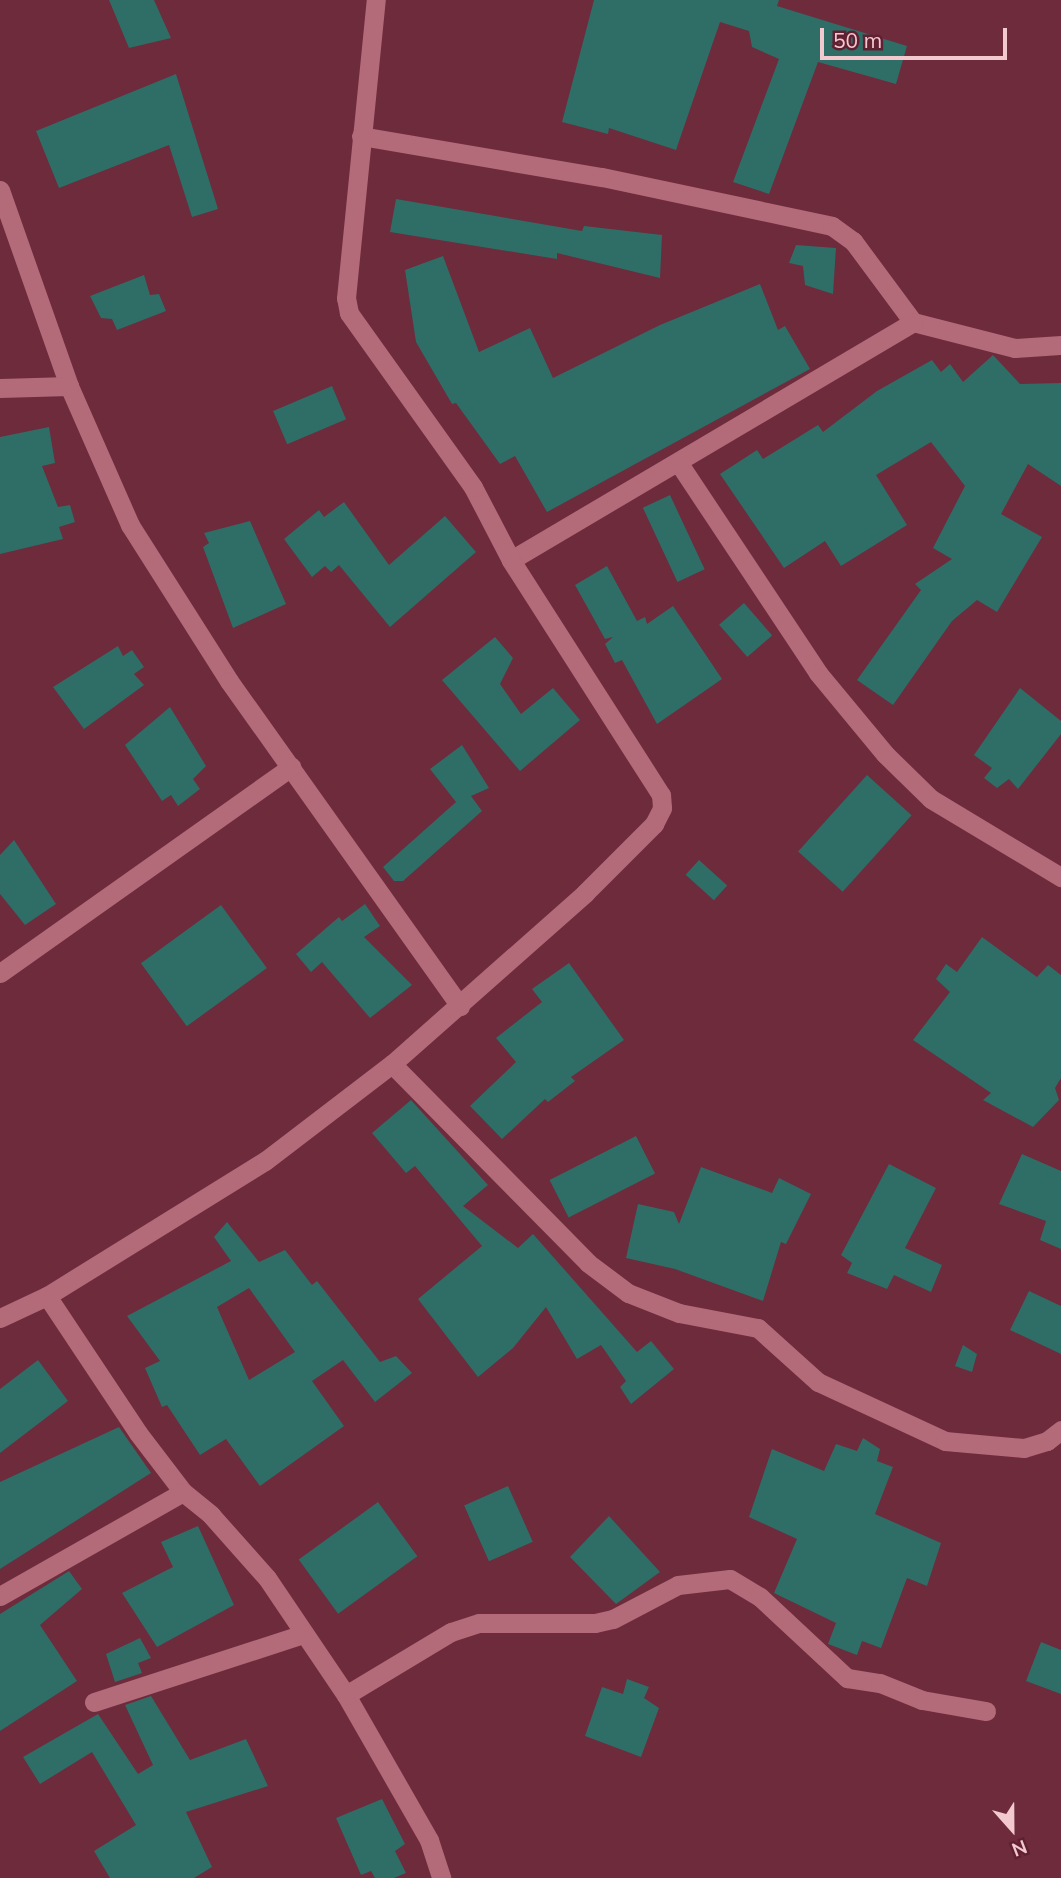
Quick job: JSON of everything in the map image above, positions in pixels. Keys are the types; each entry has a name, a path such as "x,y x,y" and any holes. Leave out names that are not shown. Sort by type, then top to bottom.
{"street":[{"path":"0,1318 47,1296 264,1161 392,1064 585,893 654,824 662,808 661,795 511,561 473,487 349,313 346,298 376,0"},
{"path":"361,136 602,177 832,226 853,241 913,322 1016,348 1061,345"},
{"path":"0,190 69,386 131,525 229,681 460,1006"},
{"path":"511,561 913,322"},
{"path":"0,388 69,386"},
{"path":"678,462 818,673 885,754 931,799 1061,877"},
{"path":"0,973 291,767"},
{"path":"392,1064 588,1263 628,1293 679,1313 758,1328 818,1382 946,1441 1024,1448 1047,1441 1061,1430"},
{"path":"47,1296 183,1492 211,1515 267,1578 346,1695 429,1840 441,1878"},
{"path":"0,1596 183,1492"},
{"path":"346,1695 451,1632 479,1623 595,1623 613,1619 678,1585 730,1579 760,1597 847,1678 880,1683 922,1700 986,1711"},
{"path":"94,1702 303,1634"}],"building":[{"path":"109,0 154,0 171,38 129,48"},
{"path":"594,0 779,0 777,6 907,46 896,84 818,62 769,194 733,182 779,59 752,47 749,31 720,22 676,150 609,128 608,134 562,122"},
{"path":"176,74 218,209 192,217 169,145 59,188 36,131"},
{"path":"396,199 582,231 584,226 662,235 660,278 557,253 557,259 390,232"},
{"path":"796,245 836,248 833,294 805,285 803,266 789,263"},
{"path":"443,256 479,352 530,328 553,378 660,325 760,284 778,330 785,326 810,369 547,512 515,456 500,464 456,403 452,404 416,342 405,270"},
{"path":"144,275 150,295 159,294 166,311 117,330 112,319 101,318 90,296"},
{"path":"993,355 1020,384 1061,383 1061,486 1028,464 1001,514 1042,537 997,612 977,600 952,621 893,705 857,680 921,590 915,584 952,559 933,548 965,486 931,442 876,475 907,525 841,566 825,541 784,568 720,474 757,450 763,459 818,425 823,432 877,391 932,360 941,372 950,364 963,382"},
{"path":"332,386 346,419 287,444 273,411"},
{"path":"49,427 55,463 42,466 58,507 70,505 75,522 59,527 63,539 0,554 0,437"},
{"path":"670,495 705,569 677,582 643,508"},
{"path":"344,502 389,565 445,516 476,552 390,627 339,565 331,572 325,566 312,577 284,539 319,510 324,517"},
{"path":"250,521 286,604 233,628 203,547 209,543 204,533"},
{"path":"607,566 637,621 645,617 647,624 673,606 722,679 657,724 622,660 615,663 605,644 613,637 605,639 575,585"},
{"path":"744,603 772,635 747,657 719,625"},
{"path":"495,637 513,658 500,684 521,714 553,688 580,720 520,771 442,680"},
{"path":"118,646 123,656 132,650 144,667 134,674 144,685 84,729 53,687"},
{"path":"1020,688 1061,721 1061,734 1018,789 1009,779 997,788 984,778 992,768 974,755"},
{"path":"170,707 206,766 193,779 200,789 178,806 171,795 162,801 125,745"},
{"path":"462,745 489,788 471,796 482,811 403,881 394,881 383,867 456,802 430,769"},
{"path":"867,775 912,815 843,892 798,852"},
{"path":"14,840 56,904 25,925 0,894 0,855"},
{"path":"699,860 727,885 714,900 686,875"},
{"path":"365,904 380,926 364,937 412,985 370,1018 322,962 311,972 296,954 339,917 342,921"},
{"path":"221,905 267,968 187,1026 141,963"},
{"path":"982,937 1037,977 1048,965 1061,975 1061,1078 1055,1088 1059,1100 1033,1127 983,1100 991,1093 913,1040 950,992 936,979 946,964 957,972"},
{"path":"569,963 624,1040 571,1077 575,1081 548,1102 545,1099 502,1139 470,1106 516,1062 496,1038 542,1002 532,989"},
{"path":"411,1100 488,1185 463,1206 518,1248 533,1234 637,1352 651,1341 674,1369 631,1404 620,1387 626,1381 601,1345 577,1359 546,1307 513,1348 478,1377 418,1299 482,1246 415,1166 406,1173 372,1133"},
{"path":"636,1136 655,1173 569,1217 550,1180"},
{"path":"1022,1154 1061,1171 1061,1249 1040,1240 1046,1221 999,1204"},
{"path":"889,1164 936,1188 905,1248 942,1265 931,1292 894,1275 887,1289 847,1273 852,1263 841,1255"},
{"path":"701,1167 772,1193 779,1178 811,1194 786,1244 781,1242 763,1301 675,1269 626,1258 638,1204 674,1212 679,1224"},
{"path":"227,1222 259,1262 285,1250 312,1285 317,1281 380,1362 396,1356 412,1373 375,1402 343,1360 312,1381 344,1426 260,1486 226,1439 200,1455 167,1405 162,1407 145,1368 160,1361 127,1316 231,1261 214,1237","holes":["249,1288 295,1352 249,1380 217,1307"]},
{"path":"1029,1291 1061,1306 1061,1354 1010,1330"},
{"path":"963,1345 977,1354 972,1372 955,1366"},
{"path":"38,1360 68,1401 0,1453 0,1389"},
{"path":"119,1427 151,1473 0,1569 0,1482"},
{"path":"863,1438 880,1449 877,1461 893,1467 875,1514 941,1543 927,1586 907,1578 881,1648 862,1641 857,1655 828,1644 836,1623 774,1593 797,1539 749,1517 772,1449 824,1471 836,1444 857,1451"},
{"path":"508,1486 533,1542 489,1561 464,1506"},
{"path":"378,1502 417,1556 338,1614 299,1560"},
{"path":"609,1516 660,1572 616,1604 570,1557"},
{"path":"198,1526 234,1605 157,1647 122,1593 173,1567 161,1542"},
{"path":"69,1571 82,1589 40,1625 77,1681 0,1731 0,1614"},
{"path":"140,1638 151,1658 138,1663 142,1673 115,1682 106,1654"},
{"path":"1041,1642 1061,1650 1061,1694 1026,1681"},
{"path":"627,1679 649,1687 644,1698 659,1708 641,1757 585,1736 602,1687 623,1694"},
{"path":"151,1696 190,1760 246,1739 268,1786 186,1812 212,1867 194,1878 110,1878 94,1851 136,1825 92,1752 40,1784 23,1757 98,1714 138,1774 153,1765 125,1705"},
{"path":"382,1799 405,1844 395,1851 406,1873 394,1878 375,1878 371,1871 361,1875 336,1818"}]}
